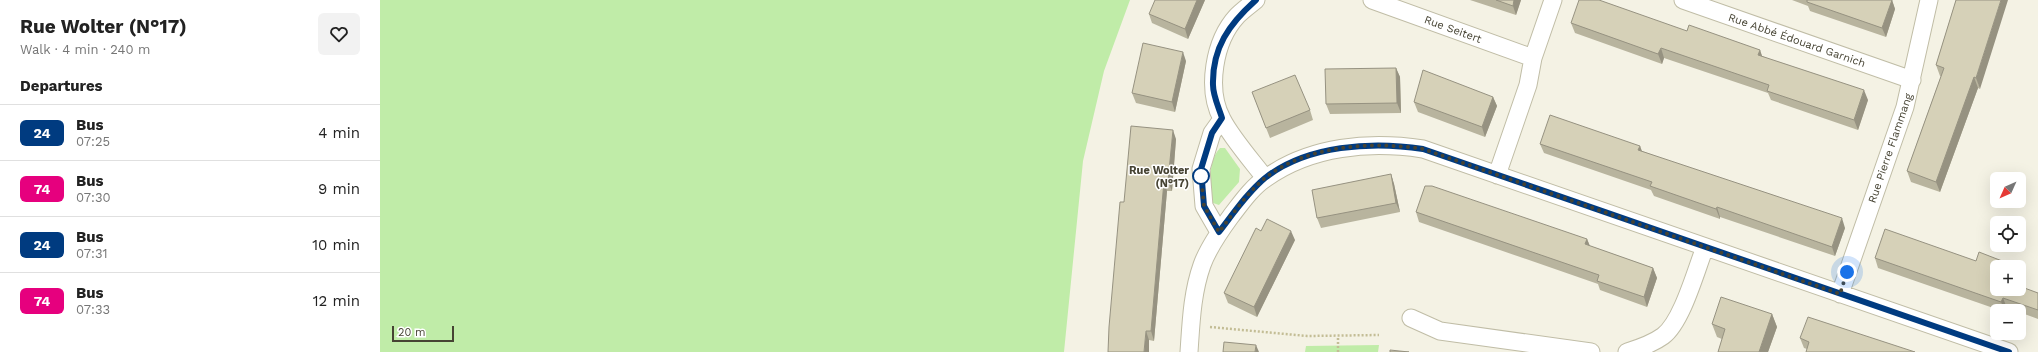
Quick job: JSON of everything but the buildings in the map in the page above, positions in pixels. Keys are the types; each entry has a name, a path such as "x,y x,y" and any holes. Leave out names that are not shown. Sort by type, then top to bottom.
{"street":[{"path":"1256,0 1237,16 1225,33 1217,55 1213,86 1222,118 1265,178"},
{"name":"Rue Seitert","path":"1372,0 1533,58"},
{"path":"1497,175 1528,85 1533,58 1553,0"},
{"name":"Rue Abbé Édouard Garnich","path":"1683,0 1912,80"},
{"name":"Rue Pierre Flammang","path":"1840,294 1905,107 1929,0"},
{"path":"1219,232 1204,206 1201,169 1212,133 1222,118"},
{"path":"1189,352 1192,301 1202,265 1219,232 1240,204 1265,178 1313,154 1369,144 1397,145 1423,149 2009,352"},
{"path":"1627,352 1649,345 1664,335 1676,324 1705,247"},
{"path":"1411,318 1440,331 1591,352"}],"path":[{"path":"1209,327 1307,336 1379,335"},
{"path":"1338,336 1338,352"}],"green space":[{"path":"380,0 1130,0 1104,71 1083,161 1064,352 380,352"},
{"path":"1220,148 1225,148 1240,169 1239,182 1219,205 1210,202 1210,181 1213,159"},
{"path":"1379,345 1378,352 1305,352 1306,346"}],"bus line":[{"name":"24","path":"1256,0 1237,16 1225,33 1217,55 1213,86 1222,118 1212,133 1201,169 1204,206 1219,232 1236,209 1265,178 1283,167 1313,154 1369,144 1397,145 1423,149 2009,352"}],"place":[{"name":"Rue Wolter (N°17)","path":"1201,176"}],"route":[{"path":"1201,176 1204,206 1219,232 1236,209 1265,178 1283,167 1313,154 1369,144 1397,145 1423,149 1840,294 1847,272"}]}
